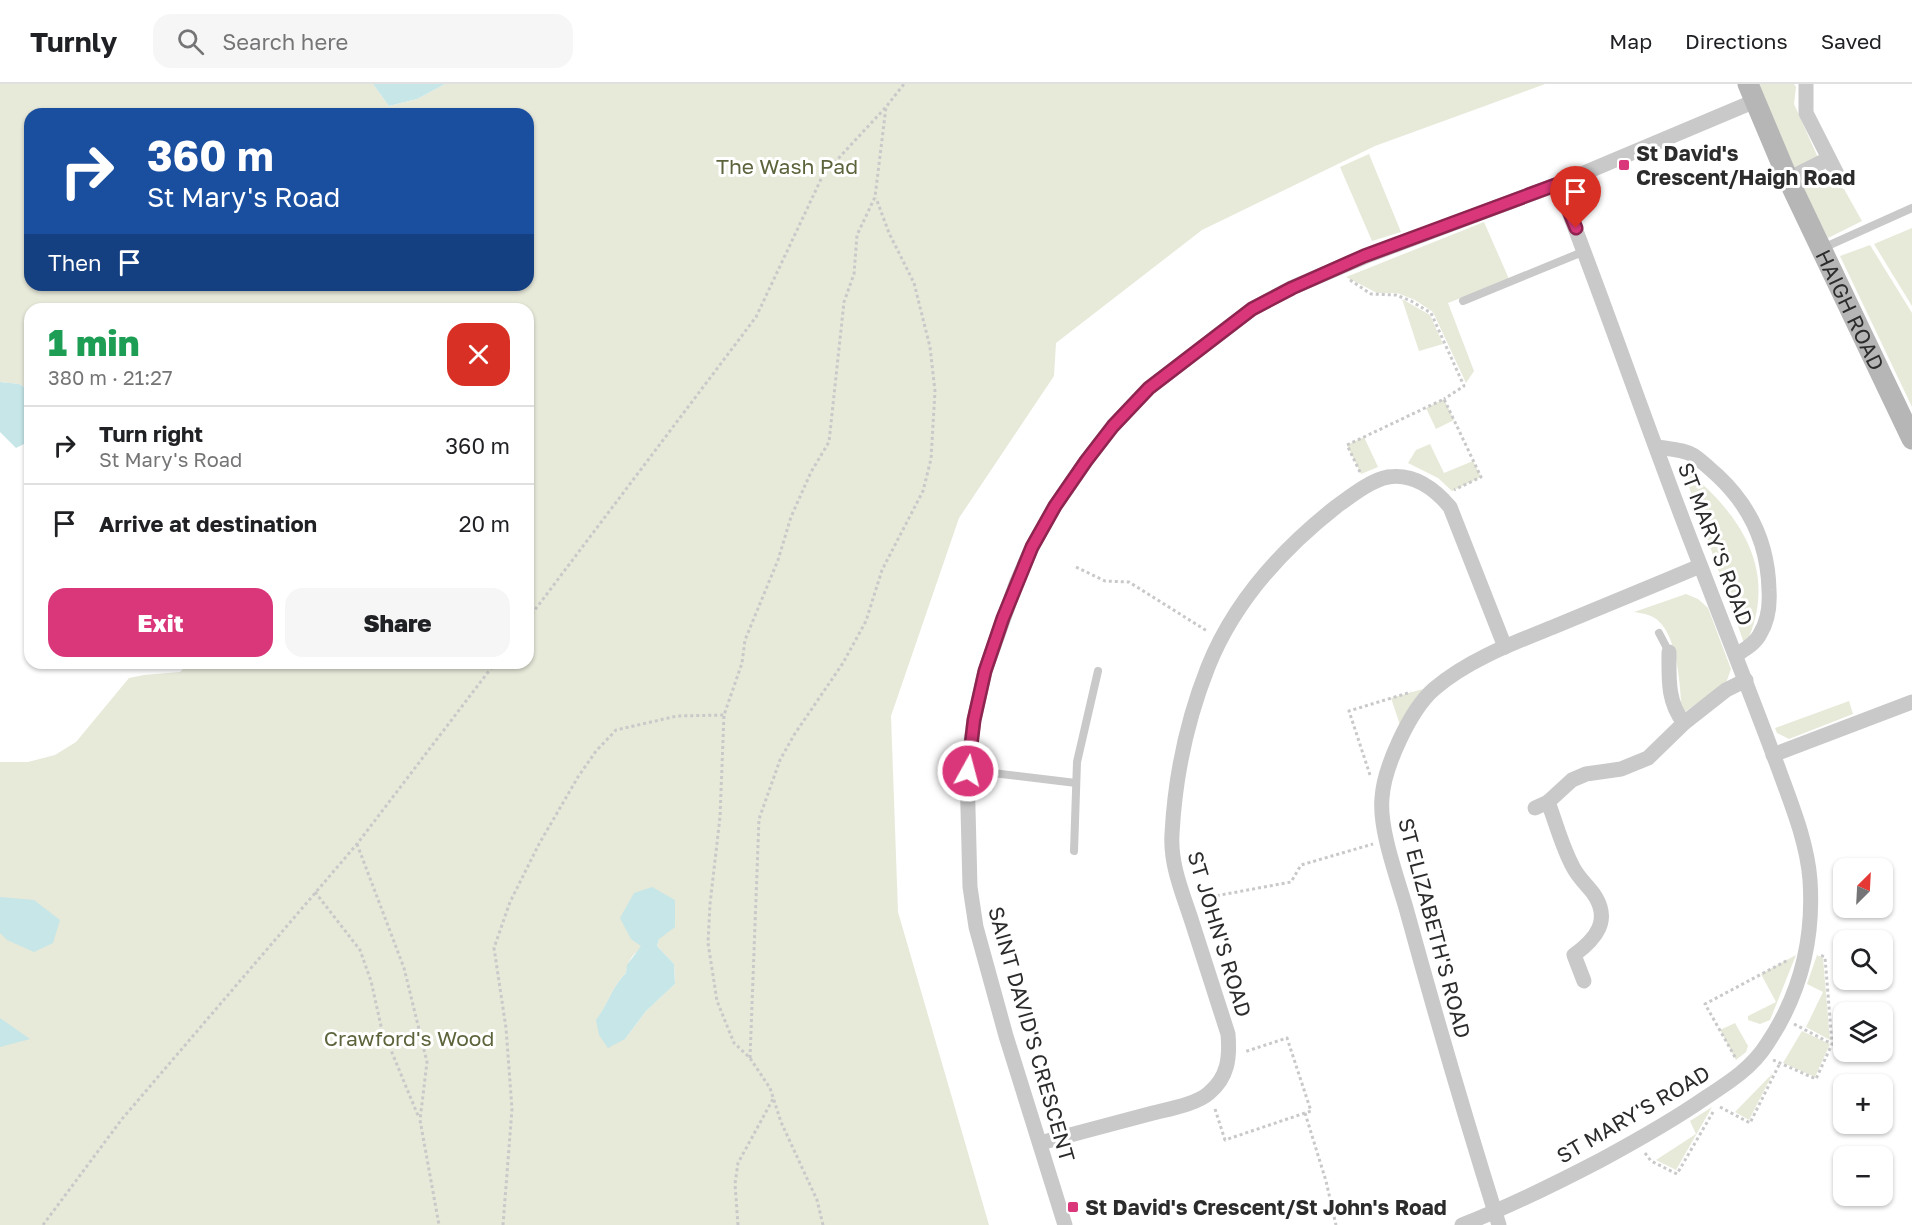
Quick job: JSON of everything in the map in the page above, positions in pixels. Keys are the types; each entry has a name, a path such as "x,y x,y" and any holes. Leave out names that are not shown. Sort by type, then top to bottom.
{"main road":[{"name":"HAIGH ROAD","path":"1751,93 1788,179 1912,439"}],"street":[{"path":"1806,84 1806,113 1840,180"},
{"name":"SAINT DAVID'S CRESCENT","path":"1065,1225 1006,1036 976,927 970,887 968,771 974,720 1003,618 1032,547 1055,506 1113,426 1149,388 1252,309 1334,269 1558,184 1751,93"},
{"path":"1788,179 1828,159"},
{"name":"ST MARY'S ROAD","path":"1462,1225 1497,1219 1530,1197 1688,1111 1743,1071 1760,1054 1782,1018 1804,964 1811,918 1806,846 1746,680 1700,566 1585,251 1558,184"},
{"name":"ST MARY'S ROAD","path":"1657,447 1686,453 1710,468 1746,507 1758,529 1769,578 1769,612 1761,634 1753,644 1736,655"},
{"name":"ST JOHN'S ROAD","path":"1229,1056 1228,1035 1174,866 1172,836 1177,786 1187,730 1208,666 1237,610 1276,560 1321,519 1356,492 1387,477 1411,477 1437,491 1450,507 1505,647"},
{"name":"ST ELIZABETH'S ROAD","path":"1497,1219 1430,996 1387,840 1382,798 1391,763 1423,701 1434,689 1463,669 1505,647 1700,566"},
{"path":"1669,652 1671,697 1674,709 1684,723"},
{"path":"1584,981 1574,956 1589,945 1596,936 1602,914 1596,898 1573,867 1541,805 1572,780 1586,774 1621,769 1648,758 1684,723 1726,690 1746,680"},
{"path":"1773,755 1912,702"},
{"path":"1040,1143 1183,1105 1207,1096 1227,1070 1229,1056"}],"lane":[{"path":"1822,249 1912,208"},
{"path":"1463,302 1585,251"},
{"path":"1659,633 1669,652"},
{"path":"1074,851 1077,762 1098,671"},
{"path":"968,771 1076,783"}],"path":[{"path":"534,611 756,317 823,175 886,107 904,84"},
{"path":"823,1225 817,1200 770,1088 750,1058 734,1043 717,1001 708,943 710,904 720,817 724,715 742,663 745,640 771,578 791,517 829,442 844,302 854,274 857,236 875,196 886,107"},
{"path":"750,1058 759,819 780,760 794,735 843,663 866,621 882,570 923,491 931,459 935,391 930,347 914,283 889,233 875,196"},
{"path":"1334,269 1371,294 1396,295 1431,313 1464,386 1444,399 1347,445 1367,487"},
{"path":"1441,496 1481,477 1444,399"},
{"path":"1076,567 1105,581 1129,582 1222,640"},
{"path":"43,1225 122,1119 357,844 490,669"},
{"path":"1382,798 1365,761 1350,711 1423,689 1434,689"},
{"path":"503,1225 512,1109 506,1028 494,948 510,902 539,844 578,777 596,751 616,730 677,716 724,715"},
{"path":"1185,902 1291,882 1300,865 1387,840"},
{"path":"357,844 404,968 427,1062 420,1120"},
{"path":"315,892 360,950 371,981 381,1026 420,1120 439,1225"},
{"path":"1743,1071 1705,1004 1808,949 1825,957 1833,1044 1816,1080 1760,1054"},
{"path":"1782,1018 1833,1044"},
{"path":"1210,1092 1225,1140 1311,1111 1287,1038 1229,1056"},
{"path":"1636,1140 1651,1161 1677,1174 1717,1106 1750,1123 1780,1063"},
{"path":"738,1225 735,1184 738,1163 773,1099"},
{"path":"1305,1113 1326,1181 1336,1225"}],"green space":[{"path":"0,84 373,84 389,106 417,99 445,84 1545,84 1375,146 1202,230 1056,343 1054,376 959,518 891,716 898,912 989,1225 0,1225 0,762 28,762 55,755 76,742 129,678 144,675 180,672 183,669 534,669 534,303 24,303 24,387 0,382","holes":["659,939 657,946 674,964 675,984 646,1011 625,1039 596,1021 617,983 626,973 633,955"]},
{"path":"1757,84 1794,84 1796,87 1794,104 1828,180 1844,189 1862,221 1828,238 1804,191"},
{"path":"1369,154 1401,232 1372,241 1340,167"},
{"path":"1484,222 1509,279 1448,303 1474,371 1466,383 1433,312 1415,300 1397,293 1377,293 1346,277"},
{"path":"1912,228 1912,306 1874,244"},
{"path":"1870,245 1912,313 1912,407 1840,256"},
{"path":"1402,299 1430,315 1443,344 1419,351"},
{"path":"1444,399 1454,420 1436,429 1426,408"},
{"path":"1364,437 1378,467 1361,474 1347,445"},
{"path":"1430,444 1444,473 1473,461 1481,477 1452,491 1438,478 1408,463 1416,450"},
{"path":"1682,467 1721,504 1737,524 1749,546 1756,569 1758,593 1755,619 1745,646"},
{"path":"1686,594 1698,599 1708,608 1731,669 1726,683 1682,714 1679,676 1668,635 1662,624 1653,617 1634,612"},
{"path":"1423,689 1401,728 1391,698"},
{"path":"1849,701 1853,714 1789,739 1777,733 1775,728"},
{"path":"1796,955 1770,1020 1760,1024 1748,1020 1748,1016 1776,1002 1761,974"},
{"path":"1817,955 1823,958 1830,1040 1806,1027 1823,992 1807,984"},
{"path":"1735,1023 1748,1046 1746,1052 1736,1060 1720,1030"},
{"path":"1802,1031 1830,1044 1815,1077 1783,1063"},
{"path":"1773,1073 1749,1120 1735,1112"},
{"path":"1712,1107 1676,1170 1656,1160 1696,1134 1690,1121"}],"water":[{"path":"373,84 445,84 417,99 389,106"},
{"path":"0,382 19,384 24,387 24,444 16,448 0,432"},
{"path":"652,887 675,900 675,927 659,939 657,946 674,964 675,984 646,1011 625,1039 608,1048 599,1035 596,1020 617,983 626,973 627,965 641,946 631,939 620,918 634,893"},
{"path":"0,897 34,900 60,920 53,943 34,952 7,940 0,933"},
{"path":"0,1018 30,1039 0,1047"}],"place":[{"name":"St David's Crescent/Haigh Road","path":"1624,165"},
{"name":"St David's Crescent/St John's Road","path":"1073,1207"}],"route":[{"path":"968,771 974,720 985,671 1003,618 1032,547 1055,506 1086,461 1113,426 1149,388 1252,309 1292,288 1364,256 1558,184 1576,228"}],"park label":[{"name":"The Wash Pad","path":"787,166"},
{"name":"Crawford's Wood","path":"409,1038"}]}
